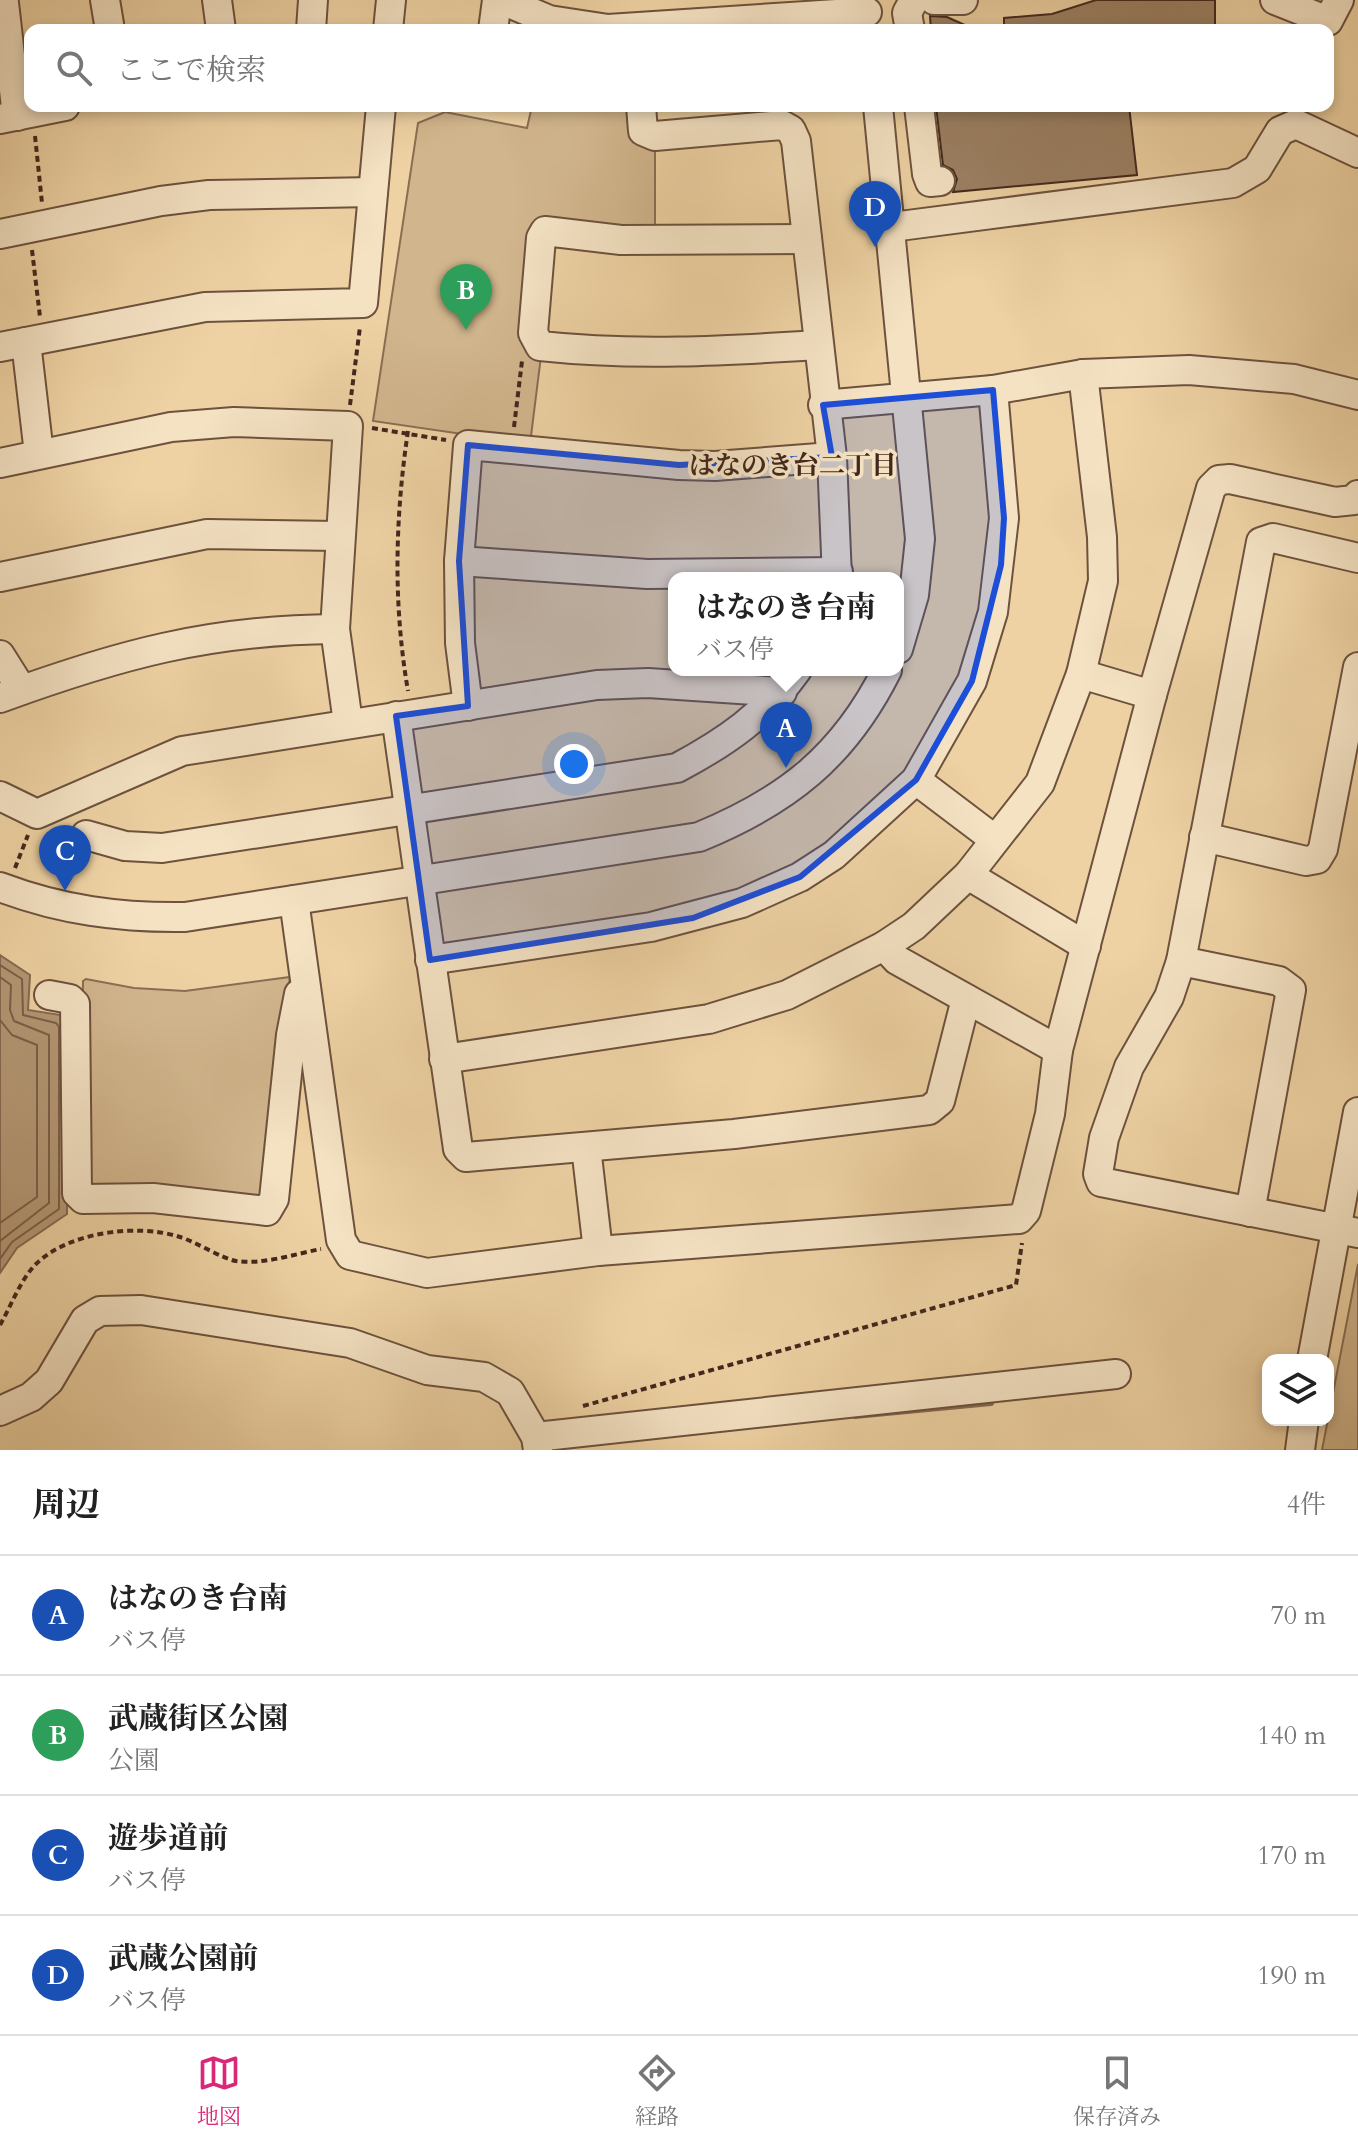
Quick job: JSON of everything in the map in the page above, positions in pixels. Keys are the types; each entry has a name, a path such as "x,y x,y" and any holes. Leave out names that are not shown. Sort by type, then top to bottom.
{"street":[{"path":"105,0 109,24"},
{"path":"217,0 220,24"},
{"path":"311,24 313,0"},
{"path":"389,24 391,0"},
{"path":"494,24 500,0 549,20 575,24"},
{"path":"909,24 907,13 914,0"},
{"path":"934,0 963,0"},
{"path":"1275,0 1328,21 1339,0"},
{"path":"0,4 4,3 17,116"},
{"path":"641,18 786,9 867,14"},
{"path":"39,454 23,343 205,307 363,303 380,112"},
{"path":"641,112 643,131 655,136 782,125 791,130 796,141 823,405 832,457 838,572"},
{"path":"879,112 920,539 914,595 904,629"},
{"path":"920,112 927,174 930,182 940,181"},
{"path":"892,227 1233,183 1257,169 1280,131 1296,124 1358,153"},
{"path":"0,234 161,201 209,195 373,192"},
{"path":"807,239 621,240 545,231 541,238 533,333 540,346 603,353 682,353 817,345"},
{"path":"823,405 993,390 1083,374 1189,370 1294,379 1358,395"},
{"path":"444,1059 735,1012 787,995 884,946 940,905 968,875 1040,783 1081,674 1103,581 1102,537 1083,374"},
{"path":"430,960 651,927 742,903 800,877 834,855 916,780 972,681 993,612 1004,518 993,390"},
{"path":"0,463 171,427 234,422 348,426 338,536 335,629 348,723"},
{"path":"468,706 460,643 459,561 468,445 624,462 715,466 832,457"},
{"path":"294,900 343,1245 350,1255 427,1273 598,1251 1023,1216 1050,1114 1058,1050 1152,695 1211,488 1219,480 1230,479 1335,502 1354,500 1358,495"},
{"path":"0,577 207,534 338,536"},
{"path":"1347,1231 1101,1182 1098,1174 1104,1138 1129,1067 1169,997 1181,961 1261,542 1273,538 1358,558"},
{"path":"459,561 668,574"},
{"path":"0,655 11,694 76,669 139,651 217,636 278,629 335,629"},
{"path":"1204,837 1306,861 1317,859 1323,849 1358,667"},
{"path":"1081,674 1152,695"},
{"path":"6,882 53,904 132,918 185,917 699,837 738,821 787,791 842,744 884,676"},
{"path":"0,796 37,814 182,751 597,685 790,681"},
{"path":"86,835 125,846 162,848 410,807 677,768 754,721 790,681"},
{"path":"404,714 417,879 461,1155 471,1159 734,1134 929,1110 940,1101 966,999"},
{"path":"916,780 994,839"},
{"path":"968,875 1086,946"},
{"path":"884,946 897,960 1058,1050"},
{"path":"1181,961 1279,981 1291,990 1250,1212"},
{"path":"49,995 70,999 75,1004 75,1181 83,1199 153,1198 267,1211 274,1199 291,1035 303,974"},
{"path":"1314,1354 1347,1231 1358,1112"},
{"path":"586,1147 598,1251"},
{"path":"0,1411 31,1397 49,1381 85,1320 100,1311 120,1308 350,1343 427,1370 484,1377 510,1392 537,1443 1116,1374"},
{"path":"1300,1450 1303,1426"}],"path":[{"path":"17,116 37,227 23,343"},
{"path":"363,303 348,426 408,431 468,445"},
{"path":"511,451 523,349 533,333"},
{"path":"404,714 397,537 408,431"},
{"path":"6,882 37,814"},
{"path":"573,1409 1016,1285 1023,1216"},
{"path":"0,1325 37,1263 81,1240 102,1235 150,1231 177,1236 215,1250 232,1261 247,1262 343,1245"}],"highlighted area":[{"path":"993,390 1004,518 1001,565 972,681 916,780 800,877 693,918 430,960 396,716 468,706 459,561 468,445 679,465 832,457 823,405"}],"shaded area":[{"path":"445,112 527,128 531,112 655,112 655,229 557,228 530,444 373,421 418,123"},
{"path":"290,977 284,1019 278,1201 98,1189 81,1175 83,981 185,991"},
{"path":"1358,1264 1358,1450 1322,1450 1327,1426 1334,1426 1334,1388"}],"water":[{"path":"0,955 30,975 28,1010 67,1016 67,1214 17,1248 0,1273"}],"building":[{"path":"1096,0 1215,0 1215,24 1004,24 1004,18 1052,14"},
{"path":"930,16 947,17 963,24 931,24"},
{"path":"937,112 1130,112 1137,175 953,192 957,179 953,170 943,165"}],"waterway":[{"path":"855,1416 991,1403"}],"place":[{"name":"武蔵公園前","path":"875,247"},
{"name":"武蔵街区公園","path":"466,330"},
{"name":"はなのき台南","path":"786,768"},
{"name":"遊歩道前","path":"65,891"}],"district":[{"name":"はなのき台二丁目","path":"793,465"}]}
